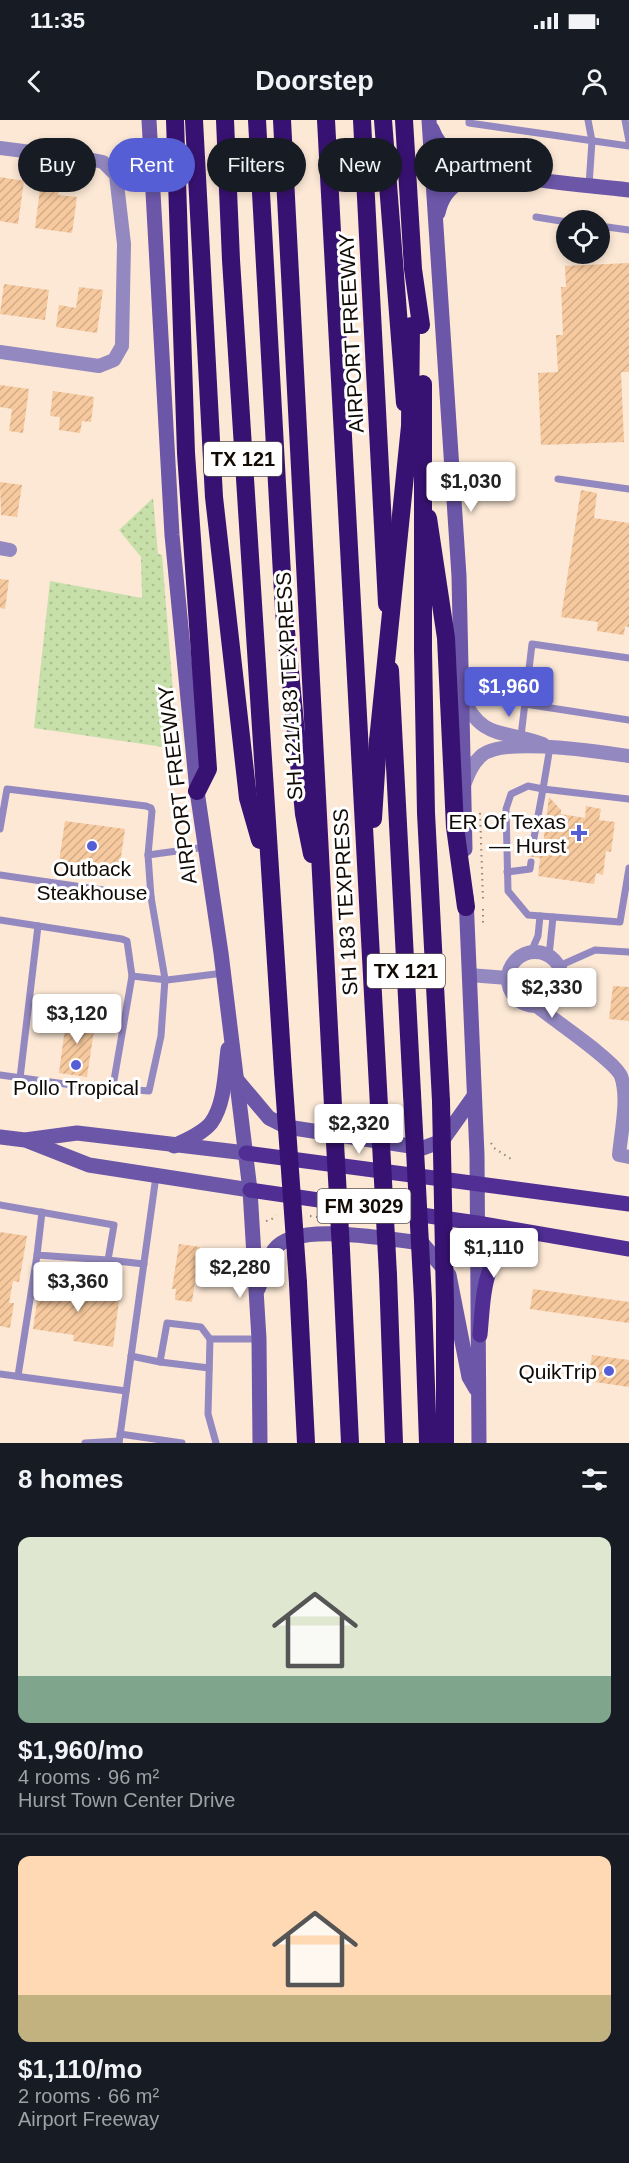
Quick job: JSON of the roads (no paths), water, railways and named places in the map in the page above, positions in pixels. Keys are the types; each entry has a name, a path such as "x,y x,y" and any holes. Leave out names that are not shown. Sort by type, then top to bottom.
{"highway":[{"path":"175,120 186,453 208,769 197,791"},
{"path":"194,120 217,521 248,798 268,871"},
{"name":"TX 121","path":"225,120 231,260 268,871 298,1283 306,1443"},
{"path":"257,120 285,622 304,814 323,909"},
{"name":"SH 121/183 TEXPRESS","path":"282,120 350,1443"},
{"name":"SH 183 TEXPRESS","path":"326,120 388,1275 394,1443"},
{"name":"AIRPORT FREEWAY","path":"362,120 423,1300 428,1443"},
{"path":"383,120 402,386 438,570 446,638 455,827 466,907"},
{"path":"404,120 416,325 425,803 441,1101 446,1443"},
{"path":"367,902 378,741 410,426 416,325"}],"main road":[{"name":"AIRPORT FREEWAY","path":"149,120 172,535 197,791 224,972 250,1190 259,1340 260,1443"},
{"path":"429,120 437,138"},
{"path":"429,120 459,576 466,907 474,1096 480,1335"},
{"path":"553,180 629,190"},
{"path":"436,222 442,197 446,192"},
{"path":"174,1146 195,1135 211,1122 221,1097 230,1028"},
{"path":"237,1080 269,1118 287,1127 423,1148 442,1141 474,1096"},
{"path":"25,1140 77,1133 246,1153"},
{"path":"0,1137 25,1140 89,1165 250,1190"},
{"name":"FM 3029","path":"246,1153 629,1204"},
{"name":"FM 3029","path":"250,1190 477,1223 629,1249"},
{"path":"479,1443 480,1335 486,1273 502,1249 519,1237 539,1233"},
{"path":"256,1293 275,1250 294,1237 326,1234 422,1244 449,1275 469,1377 478,1391"}],"street":[{"path":"0,148 93,160 110,168 116,175 124,244 122,346 114,360 99,366 0,352"},
{"path":"461,694 471,717 490,731 521,736 550,747"},
{"path":"464,787 470,770 481,756 496,749 550,747 629,756"},
{"path":"538,1007 554,999 562,983 554,961 531,952 518,958 508,978 509,987 520,1002 538,1007 610,1062 621,1076 625,1099 619,1155 629,1156"},
{"path":"469,975 508,978"}],"lane":[{"path":"469,120 469,123 629,146"},
{"path":"588,120 592,141 589,185"},
{"path":"625,120 629,141"},
{"path":"536,217 556,220"},
{"path":"610,227 629,230"},
{"path":"558,479 629,489"},
{"path":"521,736 532,644 629,658"},
{"path":"525,704 629,720"},
{"path":"533,843 550,747"},
{"path":"629,799 528,786 511,794 506,809 508,891 528,915 620,922 629,868"},
{"path":"0,829 7,789 152,808 148,855 151,897 165,980 161,1036 149,1091 112,1089 0,1075"},
{"path":"148,855 206,847"},
{"path":"507,872 530,869 531,862"},
{"path":"0,875 151,897"},
{"path":"531,952 538,936 540,916"},
{"path":"553,917 554,961 595,950 629,952"},
{"path":"0,920 127,941 132,976 112,1089"},
{"path":"20,1078 38,926"},
{"path":"132,976 165,980 224,972"},
{"path":"120,1439 156,1176"},
{"path":"0,1205 114,1225 108,1260"},
{"path":"18,1376 42,1212"},
{"path":"37,1255 144,1264"},
{"path":"160,1362 167,1323 201,1327 210,1339 208,1414 216,1443"},
{"path":"210,1339 259,1340"},
{"path":"131,1356 209,1368"},
{"path":"0,1374 126,1391"},
{"path":"85,1443 120,1439 182,1443"}],"place":[{"name":"ER Of Texas — Hurst","path":"579,833"},
{"name":"Outback Steakhouse","path":"92,846"},
{"name":"Pollo Tropical","path":"76,1065"},
{"name":"QuikTrip","path":"609,1371"}]}
